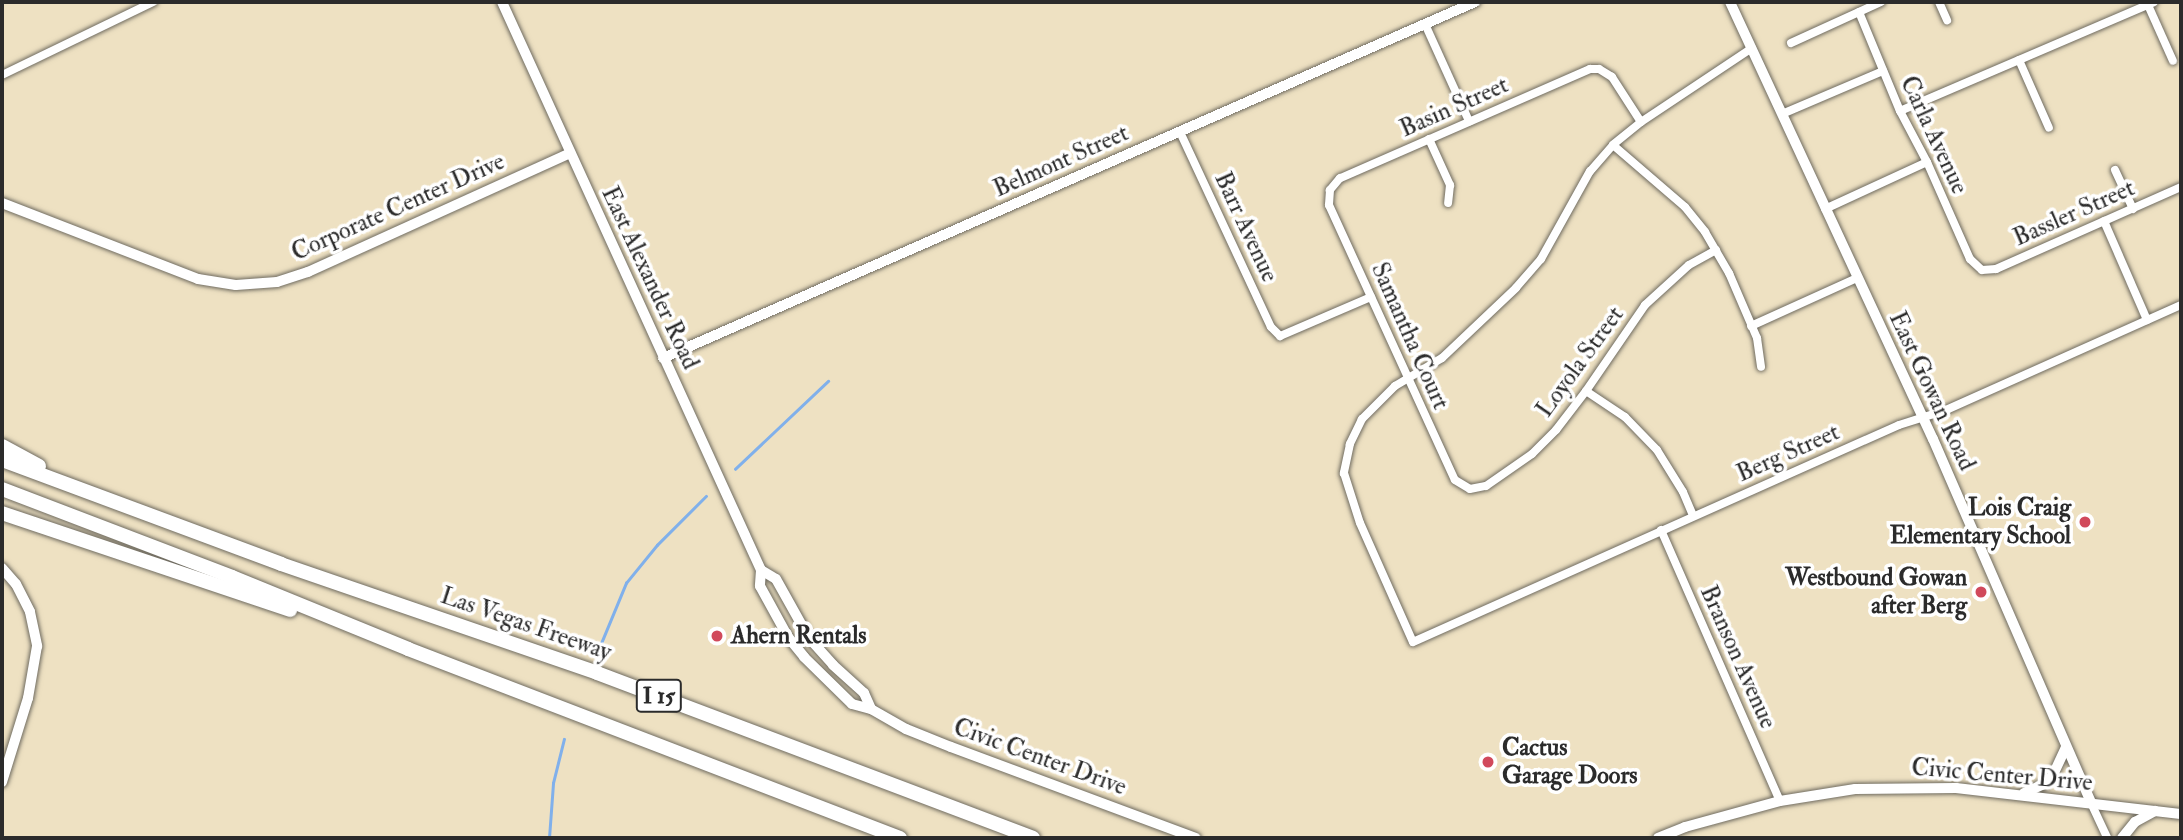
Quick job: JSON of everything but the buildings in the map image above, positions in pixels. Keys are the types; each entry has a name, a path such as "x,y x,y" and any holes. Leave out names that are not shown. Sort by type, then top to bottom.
{"highway":[{"path":"2,446 93,494"},
{"name":"Las Vegas Freeway","path":"2,460 281,564 597,673 1033,838"},
{"name":"I 15","path":"2,489 900,838"},
{"path":"2,513 408,649"}],"street":[{"path":"2,75 153,2"},
{"name":"East Alexander Road","path":"502,2 761,570 760,586 804,657 852,704 871,709"},
{"name":"Belmont Street","path":"663,358 1475,2"},
{"name":"East Gowan Road","path":"1730,2 1923,417 2107,838"},
{"path":"1791,43 1881,2"},
{"path":"1939,2 1947,20"},
{"path":"1900,111 2151,3 2173,61"},
{"name":"Carla Avenue","path":"1858,12 1900,111 1927,162 1970,259 1982,270"},
{"path":"1425,24 1469,121"},
{"path":"1409,379 1442,358 1516,288 1541,259 1590,172 1613,145 1641,122 1752,48"},
{"path":"2019,60 2049,128"},
{"name":"Basin Street","path":"1331,190 1340,178 1590,69 1599,69 1612,77 1641,122"},
{"path":"1782,114 1883,71"},
{"name":"Barr Avenue","path":"1180,132 1271,327 1280,335 1371,297"},
{"path":"1429,139 1450,185 1448,203"},
{"path":"1613,145 1685,207 1716,250 1757,338 1761,367"},
{"name":"Corporate Center Drive","path":"2,203 198,279 236,285 277,282 308,272 570,153"},
{"path":"1825,209 1927,162"},
{"path":"2115,170 2133,209"},
{"name":"Bassler Street","path":"1982,270 1996,270 2181,187"},
{"name":"Samantha Court","path":"1331,190 1329,205 1455,480 1470,489"},
{"path":"2105,221 2147,320"},
{"name":"Loyola Street","path":"1470,489 1486,486 1532,454 1556,430 1586,391 1645,305 1689,265 1716,250"},
{"path":"1751,326 1857,278"},
{"name":"Berg Street","path":"1409,379 1381,397 1362,419 1350,444 1345,473 1360,523 1412,642 1661,530 2181,305"},
{"path":"1586,391 1625,417 1657,450 1683,492 1693,516"},
{"name":"Branson Avenue","path":"1661,530 1780,800"},
{"path":"2,568 16,584 30,612 37,646 28,698 2,782"},
{"name":"East Alexander Road","path":"761,570 776,579 809,638 833,666 864,693 871,709"},
{"name":"Civic Center Drive","path":"871,709 906,729 1196,838"},
{"path":"2022,794 2046,783 2066,747"},
{"name":"Civic Center Drive","path":"1658,838 1685,827 1780,800 1855,789 1929,786 2022,794 2181,814"},
{"path":"2122,838 2130,826 2155,811"}],"waterway":[{"path":"735,469 828,381"},
{"path":"597,653 626,583 657,545 706,496"},
{"path":"549,838 553,783 564,739"}],"place":[{"name":"Lois Craig Elementary School","path":"2085,522"},
{"name":"Westbound Gowan after Berg","path":"1981,592"},
{"name":"Ahern Rentals","path":"717,636"},
{"name":"Cactus Garage Doors","path":"1488,762"}]}
